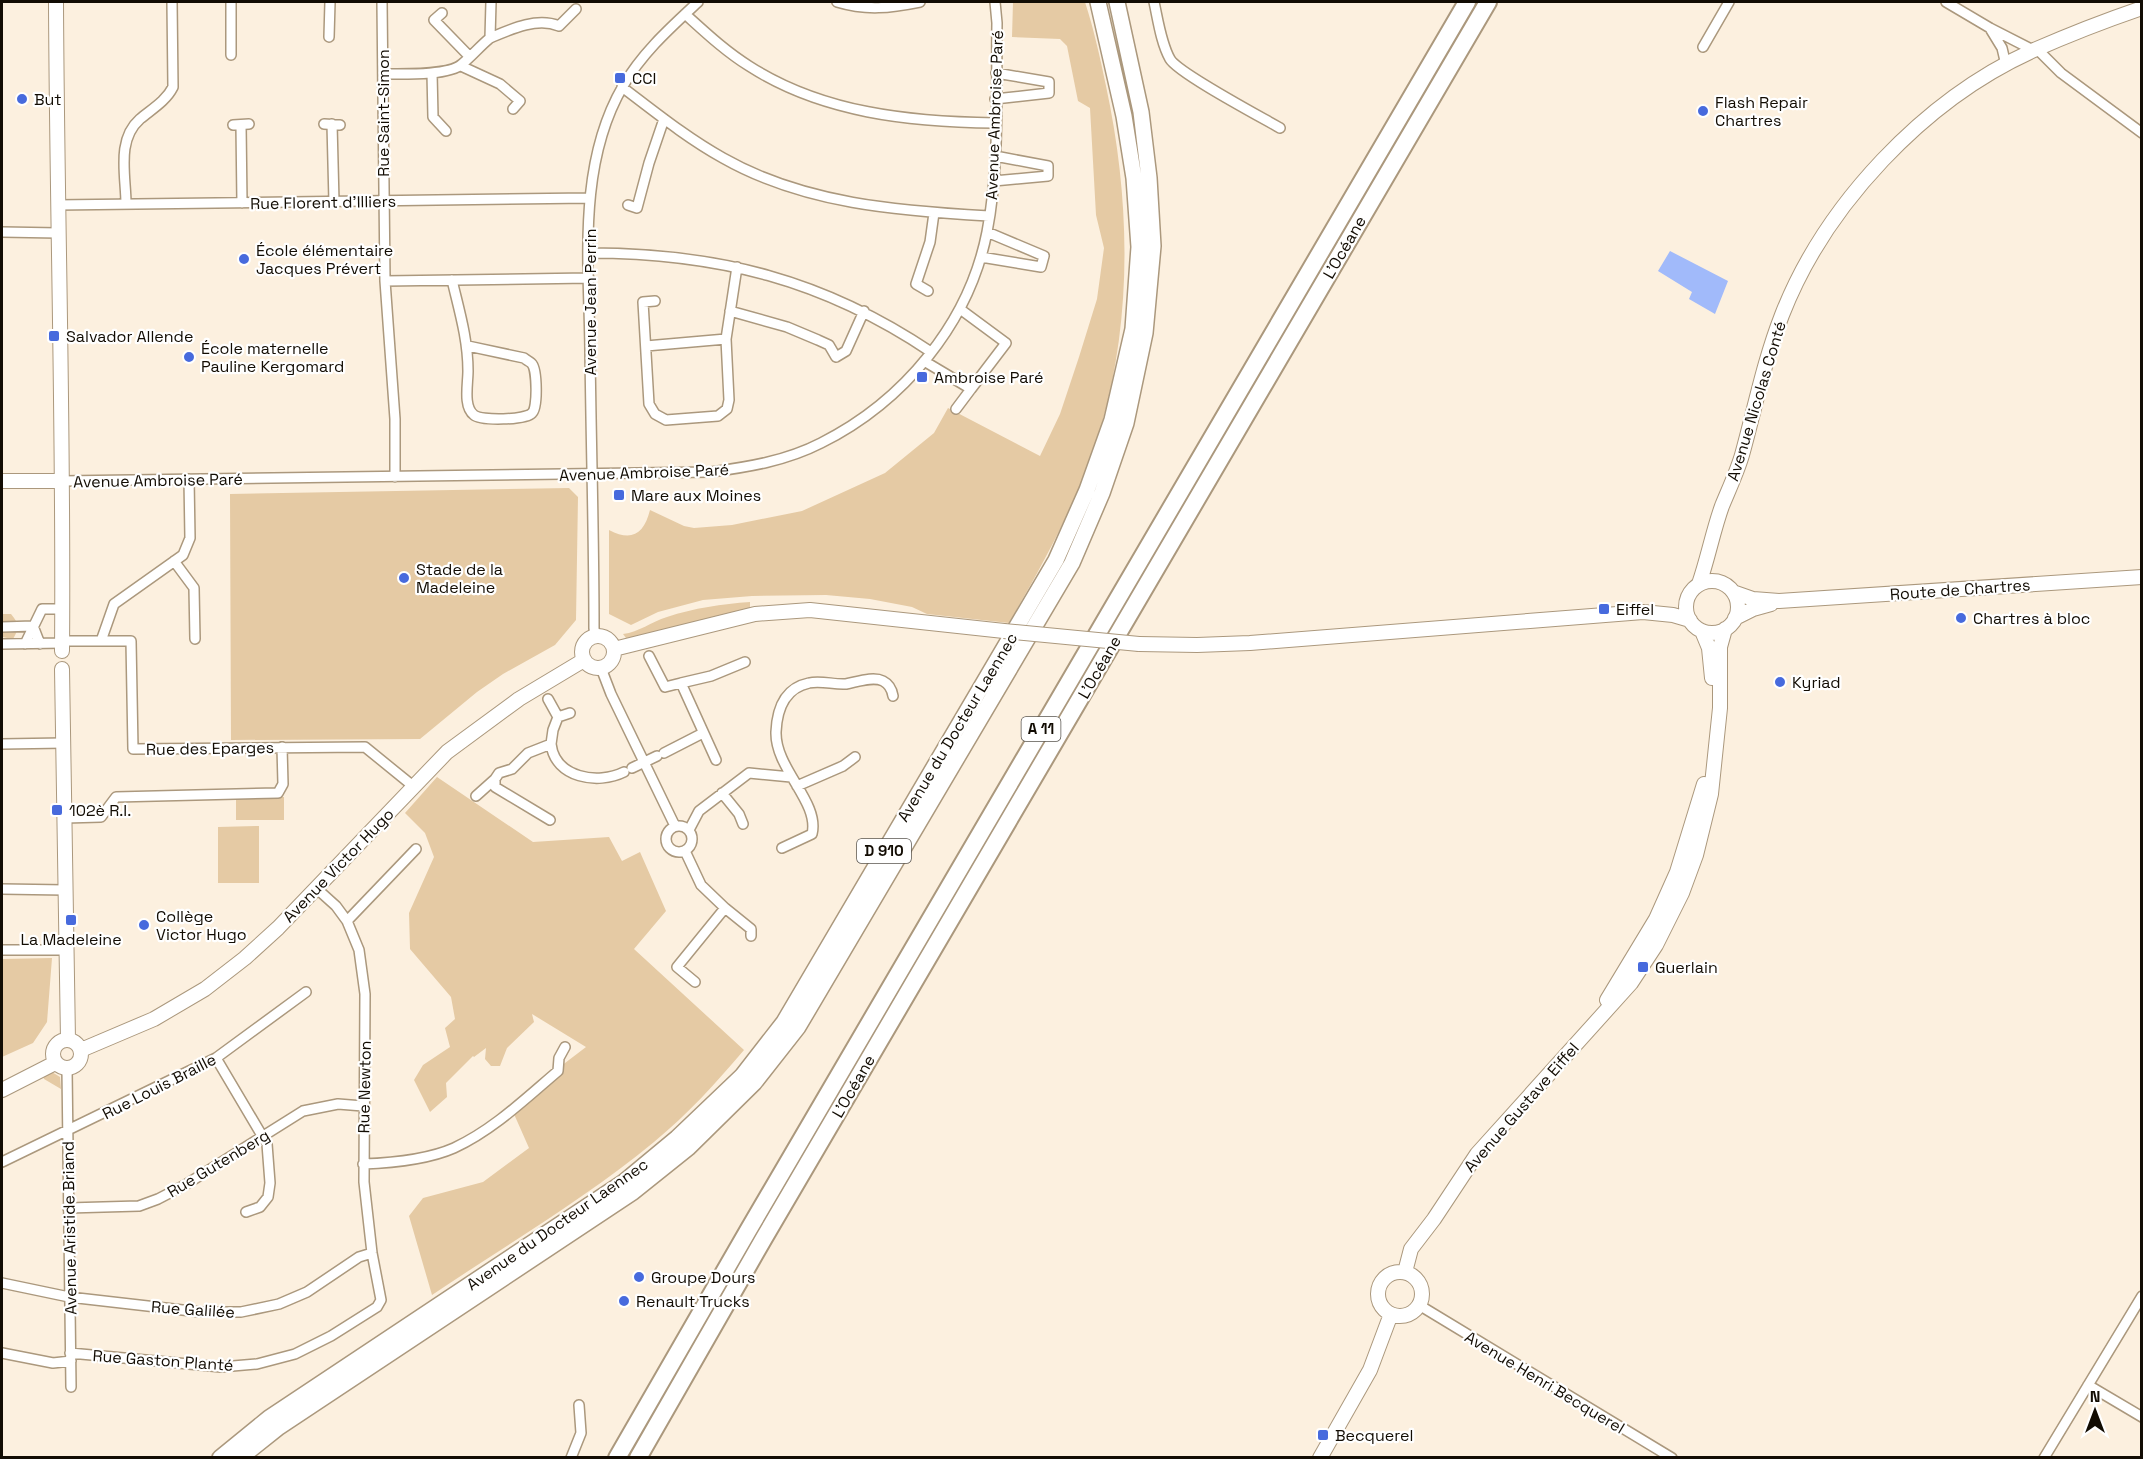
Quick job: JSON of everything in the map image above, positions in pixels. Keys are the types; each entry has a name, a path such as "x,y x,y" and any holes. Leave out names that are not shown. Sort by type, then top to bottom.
{"highway":[{"name":"L’Océane","path":"617,1458 1467,2"},
{"name":"L’Océane","path":"638,1458 764,1238 1488,2"}],"main road":[{"name":"Avenue du Docteur Laennec","path":"220,1458 269,1418 624,1182 677,1138 742,1076 784,1022 1056,560 1087,490 1112,420 1133,329 1138,247 1134,178 1124,116 1096,2"},
{"name":"Avenue du Docteur Laennec","path":"240,1458 279,1428 633,1192 688,1148 754,1083 798,1027 1072,562 1102,493 1126,423 1145,333 1153,246 1149,178 1141,112 1117,2"}],"street":[{"path":"56,2 62,645"},
{"path":"126,204 125,145 128,133 137,122 169,95 173,87 172,2"},
{"path":"231,2 231,55"},
{"path":"329,37 330,2"},
{"name":"Rue Saint-Simon","path":"382,2 385,281 395,418 395,477"},
{"path":"490,38 491,2"},
{"name":"Avenue Jean Perrin","path":"595,636 589,198 603,133 622,87 652,45 698,2"},
{"path":"837,2 858,8 880,4 898,7 920,2"},
{"name":"Avenue Ambroise Paré","path":"62,481 711,472 746,468 781,459 819,444 853,425 913,376 960,309 981,257 994,182 995,2"},
{"path":"1154,2 1171,61 1189,75 1280,128"},
{"path":"1702,47 1729,2"},
{"path":"1946,2 1990,28 2035,50 2061,73 2142,133"},
{"name":"Avenue Nicolas Conté","path":"1699,584 1741,457 1765,362 1783,313 1805,268 1830,226 1868,173 1918,125 1957,94 2035,50 2080,30 2142,8"},
{"path":"383,74 432,73 461,66 490,38 511,29 532,24 551,22 559,26 576,9"},
{"path":"442,13 434,20 470,56"},
{"path":"685,14 750,67 783,85 816,98 849,108 910,119 995,123"},
{"path":"1990,28 2002,48 2006,65"},
{"path":"461,66 500,84 520,101 513,109"},
{"path":"432,73 433,117 446,132"},
{"path":"995,99 1049,93 1049,82 996,73"},
{"path":"622,87 696,143 726,160 791,188 864,204 934,213 989,216"},
{"path":"628,205 637,208 664,119"},
{"path":"332,124 334,202"},
{"path":"241,125 242,203"},
{"path":"994,182 1048,176 1048,165 995,156"},
{"name":"Rue Florent d'Illiers","path":"57,205 589,198"},
{"path":"928,291 916,284 930,242 934,213"},
{"path":"2,232 58,232"},
{"path":"981,257 1041,267 1044,256 987,232"},
{"path":"590,253 669,255 700,259 788,280 864,311 931,351"},
{"path":"655,301 643,302 649,404 655,414 666,420 718,417 727,409 729,400 726,339 736,267"},
{"path":"385,281 589,278"},
{"path":"452,280 468,346 468,404 472,414 480,419 524,418 532,414 536,406 535,370 532,363 525,358 468,346"},
{"path":"956,409 1006,343 960,309"},
{"path":"730,311 787,327 818,340 829,345 836,357 846,351 864,311"},
{"path":"646,346 726,339"},
{"path":"924,361 971,389"},
{"path":"101,641 114,604 183,555 190,538 189,479"},
{"path":"2,481 62,481"},
{"name":"Avenue Nicolas Conté","path":"1711,542 1714,565 1721,583"},
{"path":"174,561 194,588 195,639"},
{"name":"Route de Chartres","path":"1779,602 2142,577"},
{"path":"1643,612 1673,604 1688,597 1699,584 1710,581 1721,583 1733,592 1753,599 1779,602"},
{"path":"1733,592 1737,602 1735,618"},
{"path":"1688,597 1686,609 1690,620"},
{"path":"614,649 764,613 810,610 1139,644 1197,645 1250,643 1643,612 1673,615 1690,620 1702,631 1713,633 1725,629 1735,618 1753,609 1779,602"},
{"path":"25,644 42,609 62,609"},
{"path":"2,627 33,626"},
{"path":"33,626 40,644"},
{"name":"Avenue Gustave Eiffel","path":"1405,1272 1411,1249 1477,1154 1631,983 1656,945 1682,893 1696,855 1712,784 1720,708 1720,647 1725,629"},
{"name":"Avenue Gustave Eiffel","path":"1584,1034 1620,980 1656,919 1677,872 1691,831 1703,790 1713,704 1712,666 1709,648 1702,631"},
{"path":"595,636 605,638 614,649 610,663 601,668 591,667 584,660 582,650 583,645 595,636"},
{"name":"Rue des Eparges","path":"2,644 62,645 131,641 133,749 365,747 413,786"},
{"path":"649,656 665,687 711,676 745,662"},
{"name":"Avenue Victor Hugo","path":"81,1050 154,1019 204,989 245,958 278,928 447,752 519,699 584,660"},
{"path":"601,668 611,694 675,826"},
{"path":"62,669 68,1040"},
{"path":"782,848 812,834 814,824 810,811 786,769 777,743 776,731 781,703 790,692 811,682 840,684 870,679 882,681 892,689 893,696"},
{"path":"681,683 716,760"},
{"path":"548,699 558,717"},
{"path":"558,717 570,713"},
{"path":"558,717 551,744 553,754 561,766 574,774 600,779 614,777 704,733"},
{"path":"2,744 64,743"},
{"path":"476,796 495,779 499,772 512,769 528,753 551,744"},
{"path":"65,818 101,817 116,797 278,793 284,784 282,747"},
{"path":"797,786 843,766 855,757"},
{"path":"689,830 699,811 749,773 791,777"},
{"path":"495,779 495,787 550,820"},
{"path":"722,793 739,814 743,824"},
{"path":"675,826 689,830 692,840 685,851 675,852 666,843 666,835 675,826"},
{"path":"347,921 416,849"},
{"path":"685,851 701,885 750,929 751,936"},
{"name":"Rue Newton","path":"316,888 336,906 347,921 359,950 365,994 363,1164 372,1252 381,1300"},
{"path":"2,889 65,890"},
{"path":"694,982 677,967 725,908"},
{"path":"1651,942 1656,919"},
{"path":"2,950 66,950"},
{"name":"Rue Louis Braille","path":"2,1162 216,1058 306,992"},
{"path":"2,1090 61,1066 78,1063 81,1050 77,1044 68,1040 55,1046 52,1055 61,1066"},
{"path":"363,1164 401,1160 452,1149 487,1129 558,1071 559,1058 565,1047"},
{"path":"216,1058 267,1144 270,1190 268,1197 260,1208 246,1212"},
{"name":"Avenue Aristide Briand","path":"61,1066 68,1131 71,1387"},
{"name":"Rue Gutenberg","path":"68,1208 140,1206 185,1185 303,1111 338,1104 363,1106"},
{"name":"Rue Galilée","path":"2,1284 69,1297 200,1312 241,1312 279,1304 307,1292 359,1257 372,1252"},
{"path":"1405,1272 1411,1275 1420,1285 1422,1292 1419,1305 1410,1314 1397,1316 1391,1314 1381,1304 1379,1298 1381,1284 1391,1274 1405,1272"},
{"path":"2043,1458 2142,1296"},
{"name":"Rue Gaston Planté","path":"2,1353 53,1363 71,1357 221,1367 257,1364 295,1354 331,1336 368,1314 377,1307 381,1300"},
{"name":"Avenue Henri Becquerel","path":"1419,1305 1672,1458"},
{"path":"1320,1458 1370,1370 1391,1314"},
{"path":"2088,1384 2142,1417"},
{"path":"571,1458 581,1433 579,1405"}],"shaded area":[{"path":"1013,2 1085,2 1099,54 1114,128 1120,171 1124,256 1119,342 1111,385 1093,453 1073,503 1009,623 927,614 912,607 870,599 826,595 752,596 703,600 658,612 631,625 609,614 609,530 617,534 636,534 644,525 650,510 684,526 694,528 732,525 802,511 885,473 934,433 948,408 1040,456 1060,414 1097,299 1104,248 1096,215 1090,108 1078,101 1067,46 1060,39 1012,37"},
{"name":"Stade de la Madeleine","path":"569,488 578,497 576,620 555,645 503,674 477,692 420,739 231,740 230,494"},
{"path":"750,602 750,610 640,637 626,638 623,634 687,611"},
{"path":"2,614 11,614 17,623 18,628 13,639 2,637"},
{"path":"437,777 533,842 609,837 622,861 640,852 666,911 634,949 744,1050 690,1109 628,1163 432,1295 409,1216 423,1198 483,1182 529,1148 510,1105 586,1047 532,1014 534,1022 507,1048 500,1066 491,1066 485,1059 486,1048 473,1056 446,1083 447,1097 430,1112 414,1080 423,1065 450,1047 445,1028 455,1019 451,997 410,949 409,913 434,857 425,833 405,813"},
{"path":"236,797 284,797 284,820 236,820"},
{"path":"259,826 259,883 218,883 218,827"},
{"path":"52,958 47,1022 33,1043 2,1057 2,959"},
{"path":"52,1072 60,1077 61,1089 44,1079 43,1076"}],"water":[{"path":"1670,251 1728,281 1715,314 1689,299 1692,292 1658,271"}],"place":[{"name":"CCI","path":"620,78"},
{"name":"But","path":"22,99"},
{"name":"Flash Repair Chartres","path":"1703,111"},
{"name":"École élémentaire Jacques Prévert","path":"244,259"},
{"name":"Salvador Allende","path":"54,336"},
{"name":"École maternelle Pauline Kergomard","path":"189,357"},
{"name":"Ambroise Paré","path":"922,377"},
{"name":"Mare aux Moines","path":"619,495"},
{"name":"Stade de la Madeleine","path":"404,578"},
{"name":"Eiffel","path":"1604,609"},
{"name":"Chartres à bloc","path":"1961,618"},
{"name":"Kyriad","path":"1780,682"},
{"name":"102è R.I.","path":"57,810"},
{"name":"La Madeleine","path":"71,920"},
{"name":"Collège Victor Hugo","path":"144,925"},
{"name":"Guerlain","path":"1643,967"},
{"name":"Groupe Dours","path":"639,1277"},
{"name":"Renault Trucks","path":"624,1301"},
{"name":"Becquerel","path":"1323,1435"}]}
